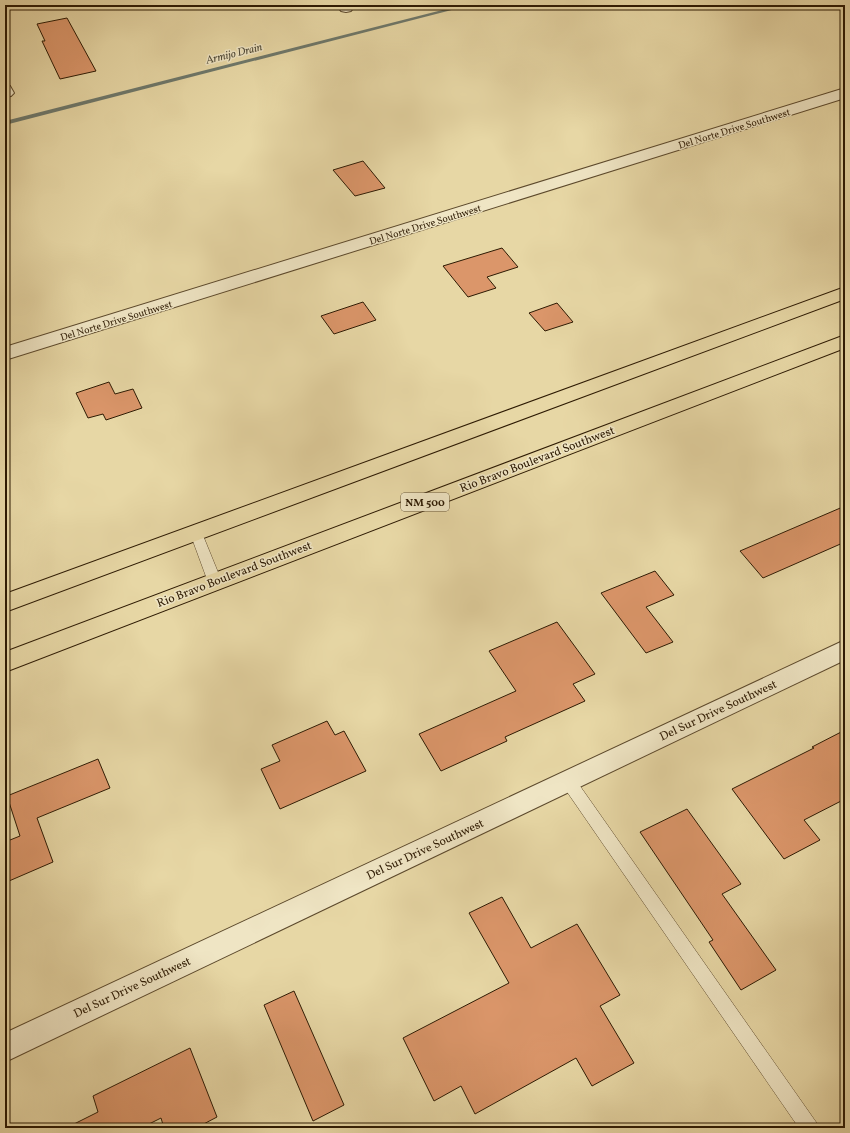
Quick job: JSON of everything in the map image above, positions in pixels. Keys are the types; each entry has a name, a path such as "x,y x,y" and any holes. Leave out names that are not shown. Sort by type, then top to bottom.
{"main road":[{"path":"5,603 845,294"},
{"name":"Rio Bravo Boulevard Southwest","path":"5,662 845,341"}],"street":[{"name":"Del Norte Drive Southwest","path":"5,354 845,94"},
{"name":"Del Sur Drive Southwest","path":"5,1048 845,649"}],"lane":[{"path":"196,533 215,582"},
{"path":"568,781 810,1128"}],"building":[{"path":"67,18 96,71 60,79 42,41 45,41 37,24"},
{"path":"363,161 385,188 355,196 333,170"},
{"path":"502,248 518,267 487,277 496,288 468,297 443,266"},
{"path":"363,302 376,320 334,334 321,316"},
{"path":"557,303 573,322 545,331 529,313"},
{"path":"109,382 115,394 133,389 142,408 106,420 103,414 88,418 76,393"},
{"path":"845,506 845,542 763,578 740,551"},
{"path":"655,571 674,595 646,607 673,642 646,653 601,593"},
{"path":"557,622 595,674 573,684 585,701 505,737 507,741 441,771 419,734 516,691 489,651"},
{"path":"327,721 335,735 344,731 366,771 280,809 261,769 280,761 272,745"},
{"path":"845,730 845,799 804,820 820,840 784,859 732,789 814,748 812,747"},
{"path":"98,759 110,788 37,818 53,862 9,881 5,868 5,842 20,836 7,796"},
{"path":"687,809 741,884 722,894 776,970 741,990 709,942 713,940 640,832"},
{"path":"502,897 531,948 577,924 620,995 600,1006 634,1063 592,1086 576,1058 475,1114 461,1086 434,1101 403,1038 509,983 469,913"},
{"path":"294,991 344,1105 313,1121 264,1005"},
{"path":"190,1048 217,1117 196,1128 164,1128 161,1118 141,1128 66,1128 98,1112 93,1096"}],"waterway":[{"name":"Armijo Drain","path":"5,123 468,5"}]}
